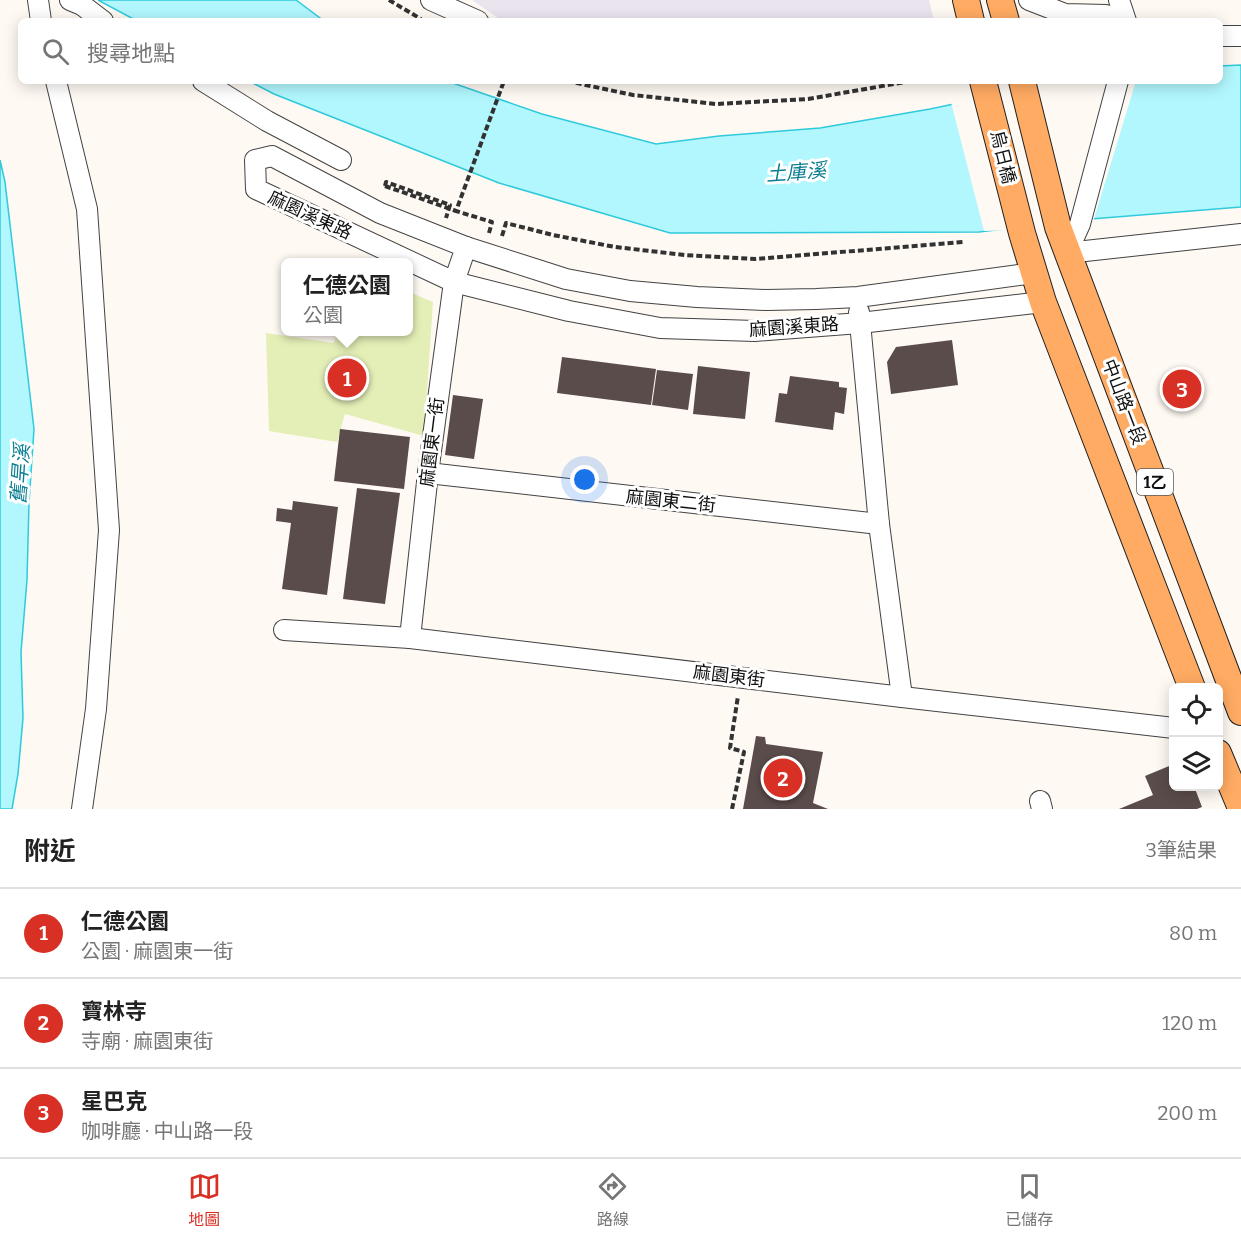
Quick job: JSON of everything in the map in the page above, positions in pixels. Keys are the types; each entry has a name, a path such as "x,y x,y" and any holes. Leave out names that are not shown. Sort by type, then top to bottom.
{"main road":[{"path":"966,0 970,18"},
{"path":"1000,0 1005,18"},
{"name":"烏日橋","path":"984,84 1034,273"},
{"name":"烏日橋","path":"1023,84 1069,226"},
{"name":"中山路一段","path":"1069,226 1067,253 1241,712"},
{"name":"1乙","path":"1034,273 1043,302 1190,683"},
{"path":"1223,765 1241,808"}],"street":[{"path":"38,0 41,18"},
{"path":"70,0 82,5 99,18"},
{"path":"432,0 471,18"},
{"path":"1029,0 1065,14 1112,9"},
{"path":"1223,36 1241,36"},
{"path":"57,84 87,210 109,530 96,709 82,809"},
{"path":"208,84 267,121 341,160"},
{"path":"1069,226 1117,84"},
{"name":"麻園溪東路","path":"403,258 256,189 255,160 273,156 380,213 466,247 566,279 630,291 766,300 858,297 1034,273"},
{"path":"1067,253 1241,234"},
{"name":"麻園東一街","path":"410,638 428,473 454,282 466,247"},
{"name":"麻園溪東路","path":"413,263 454,282 569,311 660,328 754,331 860,323 1043,302"},
{"path":"858,297 879,524 902,697"},
{"name":"麻園東二街","path":"428,473 879,524"},
{"name":"麻園東街","path":"284,630 410,638 1169,728"}],"path":[{"path":"389,0 419,18"},
{"path":"456,211 503,84"},
{"path":"581,84 633,95 716,104 808,99 888,84"},
{"path":"446,218 450,205 386,182 385,186 456,211 492,222 489,233"},
{"path":"502,236 506,223 615,247 685,255 756,259 963,242"},
{"path":"732,809 744,752 730,748 741,678"}],"shaded area":[{"path":"472,0 929,0 933,18 498,18"}],"green space":[{"path":"413,294 433,302 424,436 345,414 337,442 269,431 266,333 334,343 336,336 413,336"}],"water":[{"path":"98,0 296,0 320,18 131,18"},
{"name":"土庫溪","path":"1241,65 1241,207 1091,219 979,232 670,233 499,183 274,94 255,84 456,84 542,114 656,144 719,136 820,128 930,109 1049,84 1223,84 1223,66"},
{"name":"舊旱溪","path":"0,160 5,182 34,429 21,652 23,718 12,809 0,809"}],"pier":[{"path":"1032,84 1135,84 1093,222 1018,230 984,231 951,102"}],"building":[{"path":"952,340 958,385 891,394 887,362 896,347"},
{"path":"562,357 656,369 651,405 557,393"},
{"path":"698,366 750,372 745,419 693,414"},
{"path":"657,370 693,374 688,410 652,405"},
{"path":"790,376 839,382 839,387 847,388 844,414 835,412 833,430 775,422 779,393 787,394"},
{"path":"453,395 483,399 474,459 445,455"},
{"path":"340,429 410,437 404,489 334,481"},
{"path":"357,488 400,493 385,604 343,599"},
{"path":"293,501 338,507 327,595 282,589 291,523 276,521 277,508 292,510"},
{"path":"756,736 765,737 766,744 823,752 813,803 828,809 743,809"},
{"path":"1169,766 1169,791 1196,791 1202,807 1197,809 1119,809 1153,795 1145,776"}],"place":[{"name":"仁德公園","path":"347,378"},
{"name":"星巴克","path":"1182,389"},
{"name":"寶林寺","path":"783,778"}]}
